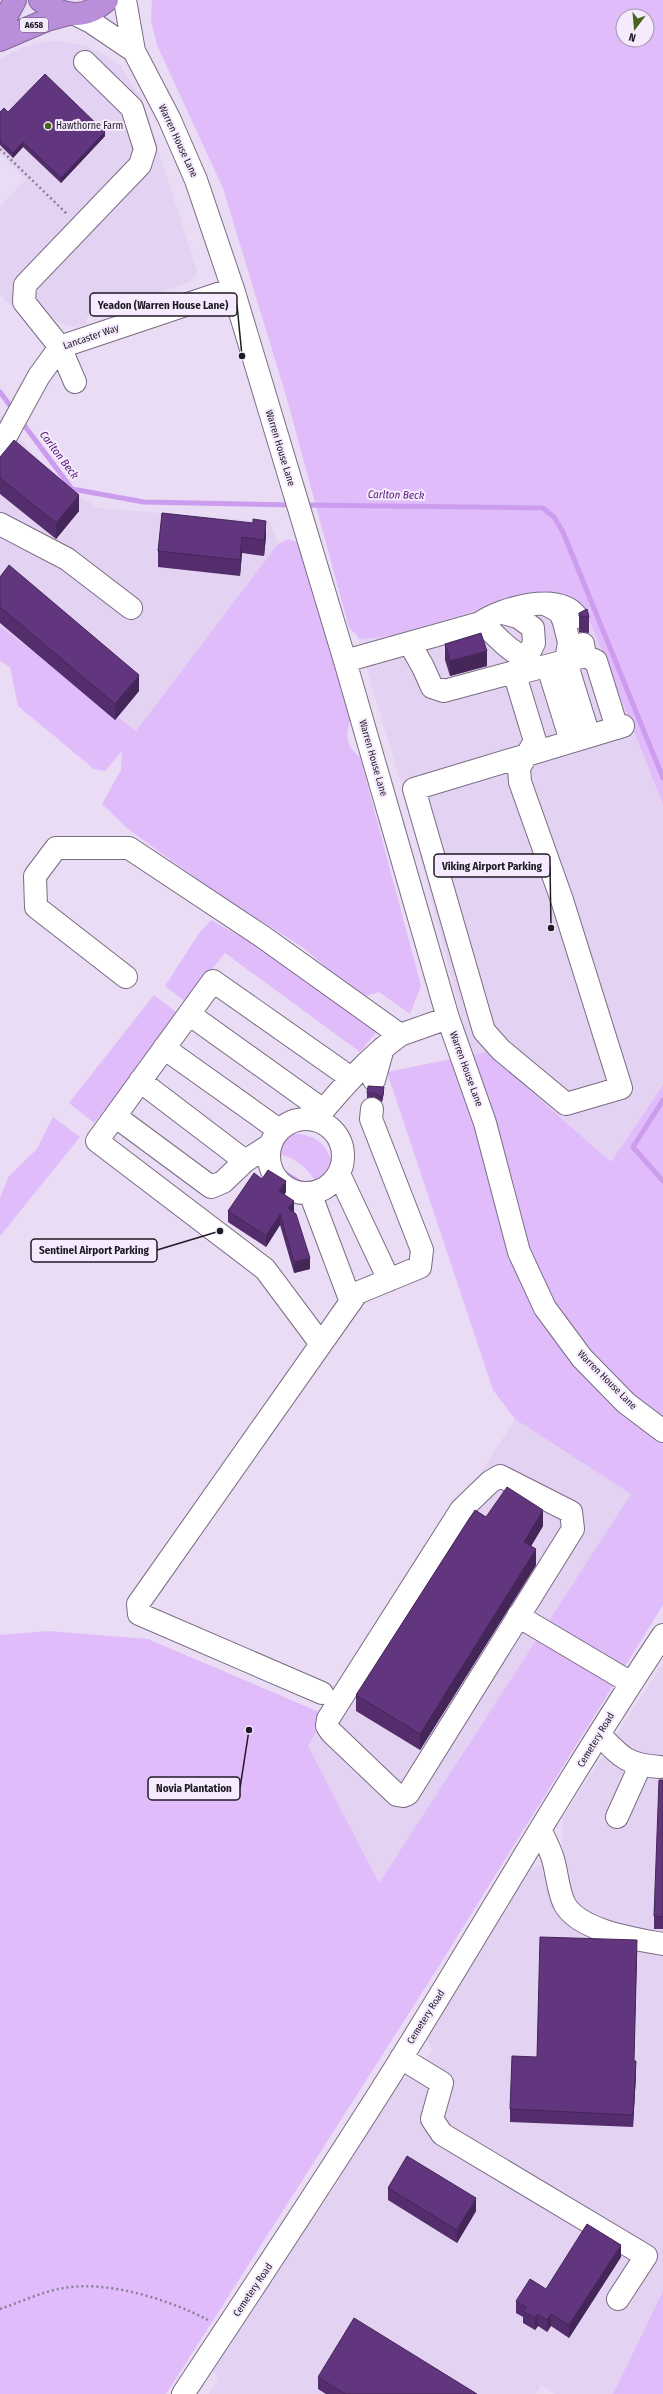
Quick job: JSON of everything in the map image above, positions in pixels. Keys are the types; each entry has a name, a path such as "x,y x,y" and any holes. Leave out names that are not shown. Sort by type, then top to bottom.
{"highway":[{"name":"A658","path":"0,29 15,0"},
{"path":"40,0 54,10 72,14 88,12 100,7 107,0"},
{"name":"A658","path":"0,40 47,20 72,14"}],"street":[{"name":"Warren House Lane","path":"125,0 134,51 169,118 196,180 233,289 345,661 448,1018 485,1122 519,1252 545,1308 582,1358 626,1403 663,1431"},
{"name":"Warren House Lane","path":"72,14 91,22 134,51"},
{"path":"75,382 60,347 24,302 23,292 25,285 140,165 145,149 132,108 85,62"},
{"name":"Lancaster Way","path":"2,444 39,376 60,347 233,289"},
{"path":"0,524 67,559 131,608"},
{"path":"345,661 410,644 480,623 488,617 534,603 560,605 572,610 577,617"},
{"path":"546,604 560,612 569,642 569,659 598,734"},
{"path":"480,623 501,639 508,649 520,655 529,653 534,643 533,628 518,617 503,613"},
{"path":"410,644 432,687 444,691 569,659 596,661 598,734"},
{"path":"514,674 535,741 528,754 519,768 520,782 562,900 621,1088 566,1104 501,1050 484,1030 414,789 528,754 598,734"},
{"path":"126,977 36,907 35,876 56,848 130,848 400,1035"},
{"path":"321,1344 265,1269 97,1141 213,981 351,1078"},
{"path":"189,1014 319,1115 339,1137 343,1149 343,1162 339,1174 332,1183 322,1190 310,1193 298,1193 286,1188 277,1180 271,1169 268,1158 275,1138"},
{"path":"115,1116 211,1187 223,1182 245,1161 296,1120 319,1115 351,1078 383,1048 400,1035 448,1018"},
{"path":"164,1048 275,1138"},
{"path":"374,1080 383,1048"},
{"path":"140,1081 245,1161"},
{"path":"322,1693 139,1614 138,1604 354,1298 389,1280 420,1267 422,1250 371,1119 372,1109"},
{"path":"339,1174 389,1280"},
{"path":"310,1193 354,1298"},
{"path":"500,1476 571,1512 573,1519 573,1529 518,1616 408,1794 403,1796 397,1795 327,1726 328,1719 461,1510 490,1482 500,1476"},
{"path":"518,1616 631,1683"},
{"name":"Cemetery Road","path":"183,2394 279,2252 401,2058 599,1734 663,1635"},
{"path":"599,1734 620,1756 650,1766 617,1817"},
{"path":"540,1831 553,1858 564,1904 575,1915 586,1924 626,1938 663,1944"},
{"path":"401,2058 442,2083 432,2119 442,2134 646,2256 618,2299"}],"path":[{"path":"0,149 80,227"},
{"path":"0,2309 64,2287 109,2287 163,2299 226,2329"}],"shaded area":[{"path":"152,0 663,0 663,1085 611,1162 486,1052 471,1054 402,786 353,623 303,428 287,399 223,188 157,45 151,20"},
{"path":"152,0 663,0 663,804 591,624 574,601 559,593 549,596 545,590 390,636 361,639 349,628 287,399 223,188 157,45 151,20"},
{"path":"63,41 86,46 107,56 120,65 142,100 197,271 195,277 189,282 86,318 87,324 74,327 63,324 49,316 35,329 0,295 0,207 26,179 0,154 0,59 21,48 42,42"},
{"path":"0,416 59,483 98,508 270,522 278,544 122,750 0,649"},
{"path":"288,539 297,542 351,717 347,734 349,744 355,753 360,757 421,986 410,1014 379,992 360,998 304,948 215,892 128,829 102,804 121,770 122,751 105,771 94,769 18,706 10,667 0,661 0,626 136,731 278,544"},
{"path":"211,920 272,954 379,1029 360,1052 225,953 186,1002 165,986 200,932"},
{"path":"154,995 180,1015 94,1123 69,1103"},
{"path":"486,1052 611,1162 663,1085 663,1605 439,1966 166,2394 0,2394 0,1635 49,1631 148,1639 326,1715 308,1746 379,1883 631,1494 515,1419 493,1390 387,1072"},
{"path":"53,1117 80,1137 0,1236 0,1197 9,1176 37,1149"},
{"path":"290,1133 311,1137 321,1143 329,1154 332,1161 324,1184 319,1186 307,1170 297,1161 278,1154"},
{"path":"283,1169 305,1183 303,1189 282,1173"},
{"path":"515,1419 631,1494 379,1883 308,1746 326,1715"},
{"path":"663,1664 663,2291 613,2394 555,2394 541,2385 536,2394 209,2394 218,2380 212,2368 332,2191 399,2080 415,2075 432,2050 425,2034 529,1870 563,1855 562,1818"},
{"path":"663,2291 663,2394 613,2394"}],"building":[{"name":"Hawthorne Farm","path":"45,74 105,132 61,178 23,142 13,153 0,141 0,112 4,108 8,112"},
{"path":"14,440 79,495 56,523 0,478 0,457"},
{"path":"162,513 253,523 253,519 266,521 264,540 242,537 240,560 158,551"},
{"path":"9,565 139,675 115,704 0,607 0,577"},
{"path":"587,609 589,617 579,616 579,613"},
{"path":"481,633 487,651 450,661 445,644"},
{"path":"368,1086 384,1087 382,1098 374,1092 367,1093"},
{"path":"268,1170 286,1181 279,1191 294,1201 288,1208 296,1214 310,1258 294,1262 280,1214 266,1236 228,1211 254,1173 262,1179"},
{"path":"507,1487 543,1510 524,1542 536,1549 420,1734 356,1695 475,1510 486,1517"},
{"path":"659,1780 663,1780 663,1917 654,1916"},
{"path":"540,1937 637,1940 634,2061 636,2061 633,2115 510,2109 512,2056 537,2057"},
{"path":"407,2156 476,2198 457,2230 388,2188"},
{"path":"587,2224 621,2245 569,2325 551,2314 547,2320 538,2314 535,2318 523,2311 526,2307 516,2301 530,2279 546,2289"},
{"path":"354,2318 477,2394 345,2394 318,2377"}],"waterway":[{"name":"Carlton Beck","path":"0,392 14,411"},
{"name":"Carlton Beck","path":"21,421 72,489 144,502 292,505"},
{"name":"Carlton Beck","path":"304,505 543,508 554,517 563,532 663,778"},
{"name":"Carlton Beck","path":"663,1100 633,1147 663,1181"}],"place":[{"name":"Hawthorne Farm","path":"48,126"},
{"name":"Yeadon (Warren House Lane)","path":"242,356"},
{"name":"Viking Airport Parking","path":"551,928"},
{"name":"Sentinel Airport Parking","path":"220,1231"},
{"name":"Novia Plantation","path":"249,1730"}]}
